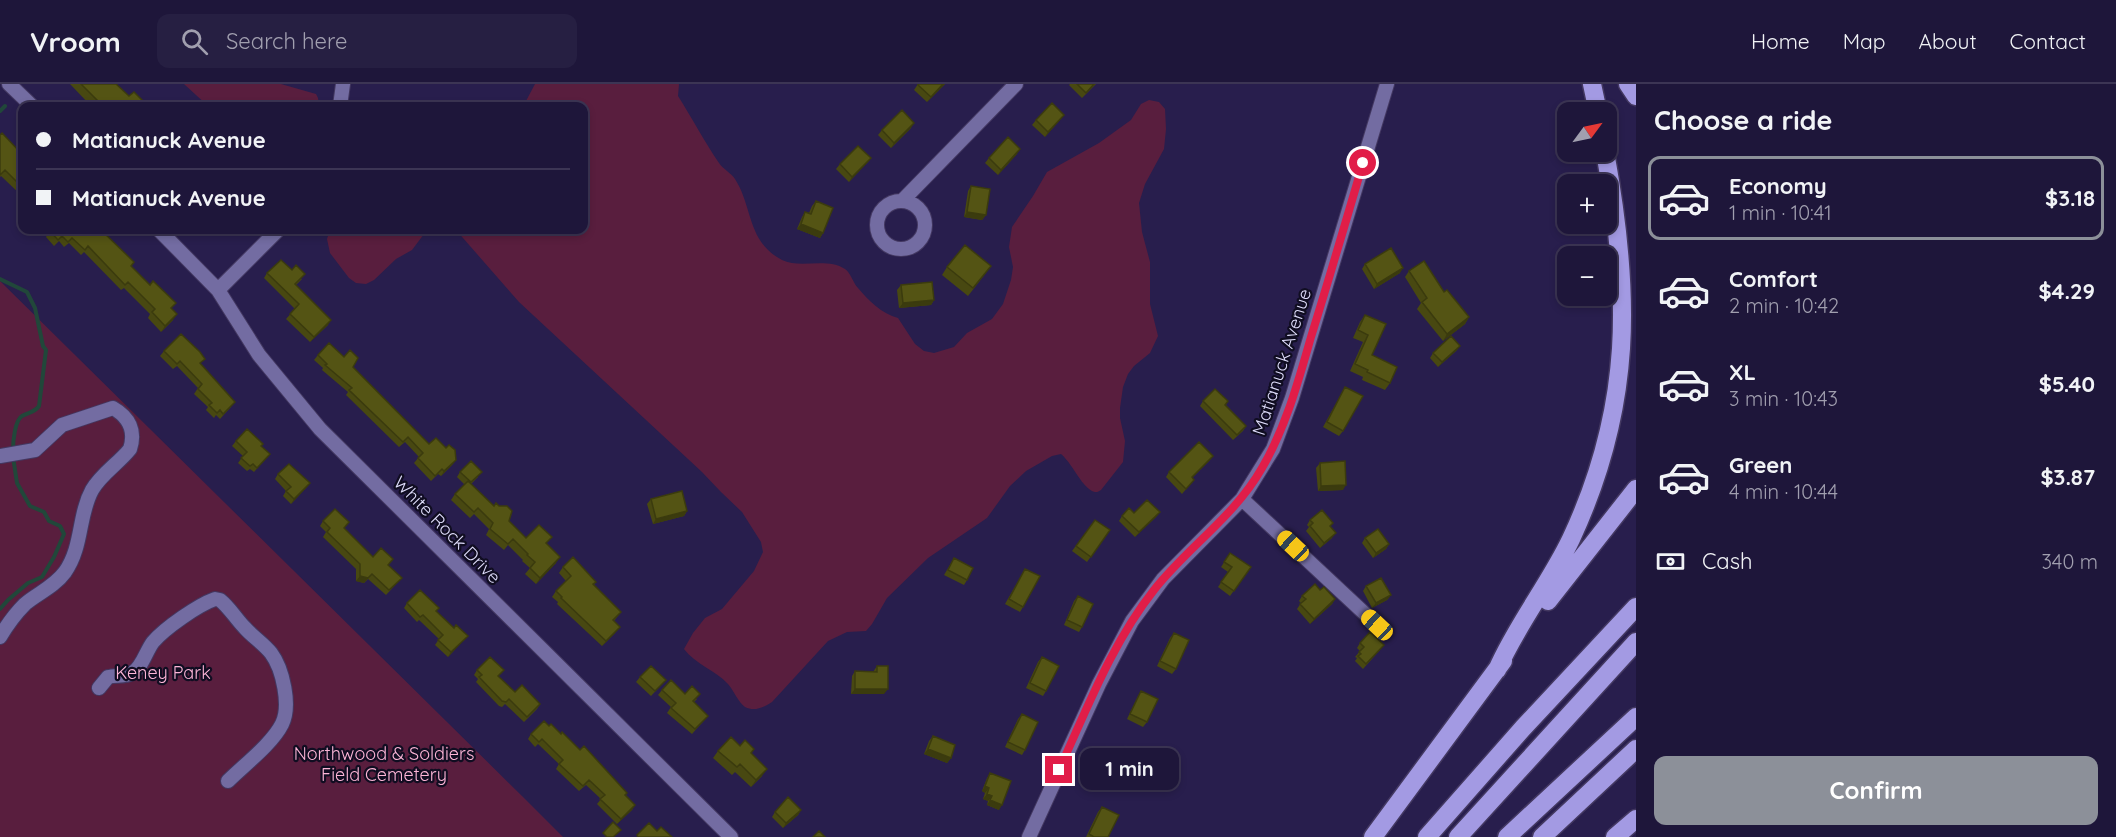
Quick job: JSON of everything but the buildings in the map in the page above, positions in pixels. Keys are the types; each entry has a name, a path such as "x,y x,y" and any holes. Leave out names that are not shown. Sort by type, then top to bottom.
{"highway":[{"path":"1592,84 1596,102"},
{"path":"1628,84 1636,96"},
{"path":"1497,670 1513,636 1549,581 1571,538 1593,484 1610,425 1621,363 1623,299 1618,232 1607,162"},
{"path":"1373,837 1581,558 1636,489"},
{"path":"1427,837 1636,607"},
{"path":"1458,837 1636,642"},
{"path":"1532,754 1574,718 1636,654"},
{"path":"1507,837 1636,717"},
{"path":"1542,837 1636,749"},
{"path":"1615,837 1636,819"}],"street":[{"path":"9,84 28,102"},
{"path":"341,102 343,84"},
{"path":"902,201 1016,84"},
{"name":"Matianuck Avenue","path":"1029,837 1099,684 1132,621 1163,579 1242,499 1262,468 1287,414 1387,84"},
{"name":"White Rock Drive","path":"163,234 218,290 259,355 320,429 731,837"},
{"path":"218,290 274,234"},
{"path":"0,637 26,603 55,582 71,562 77,549 92,491 130,449 133,441 132,430 121,413 113,408 62,424 34,450 1,456"},
{"path":"1242,499 1377,625"},
{"path":"99,688 108,677 131,674 138,669 151,644 158,637 201,605 215,599 220,600 270,651 279,664 285,693 285,714 282,724 228,781"}],"green space":[{"path":"184,84 281,84 316,94 318,102 204,102"},
{"path":"535,84 679,84 678,96 719,163 735,179 762,244 782,260 797,264 830,264 845,269 856,286 871,302 886,313 898,318 915,344 924,351 934,353 954,347 967,333 992,319 1003,304 1013,267 1009,247 1012,227 1047,172 1099,143 1131,120 1141,104 1149,100 1159,102 1165,109 1164,149 1145,184 1139,203 1142,232 1150,262 1150,304 1158,336 1150,353 1128,374 1123,387 1120,418 1125,441 1123,462 1097,492 1084,484 1061,454 1052,456 1026,471 1010,486 987,518 928,558 887,598 866,631 847,632 828,641 772,702 756,709 745,707 728,684 684,649 705,618 722,609 754,571 763,552 761,542 742,512 519,302 460,234 588,234 588,102 526,101"},
{"path":"329,234 424,234 412,250 396,259 374,280 366,284 356,283 349,278 330,253 327,239"},
{"name":"Keney Park","path":"0,281 522,796 563,837 0,837"}],"waterway":[{"path":"0,111 5,106"},
{"path":"0,279 27,292 35,308 43,346 46,350 39,406 20,418 15,431 13,450"},
{"path":"0,609 28,583 42,577 64,534 60,526 49,521 44,512 30,506 17,483 13,457"}],"route":[{"path":"1059,770 1118,645 1139,609 1163,579 1235,507 1251,486 1273,449 1293,398 1363,163"}],"park label":[{"name":"Northwood & Soldiers Field Cemetery","path":"384,764"}]}
